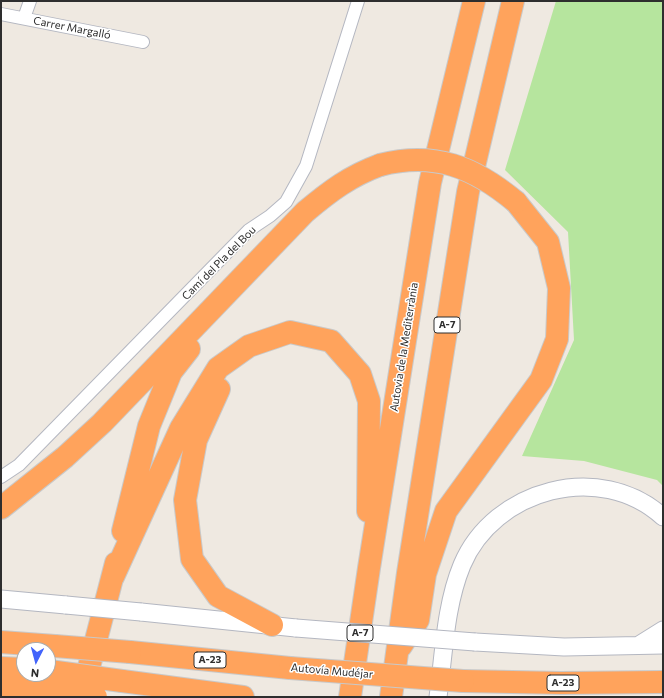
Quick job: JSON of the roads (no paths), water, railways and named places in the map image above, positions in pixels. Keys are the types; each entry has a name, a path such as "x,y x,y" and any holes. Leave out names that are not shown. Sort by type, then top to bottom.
{"highway":[{"name":"Autovia de la Mediterrània","path":"350,697 430,183 474,1"},
{"name":"A-7","path":"391,697 468,192 513,1"},
{"path":"1,508 66,457 96,428 305,212 336,187 359,173 380,165 409,160 447,163 480,175 495,184 516,202 548,242 559,288 557,339 541,380 446,511 425,574 418,620 398,652"},
{"path":"81,697 113,576 149,426 171,372 274,244"},
{"path":"113,576 181,428 218,368 249,346 290,332 331,341 360,374 369,401 367,479 369,568"},
{"path":"249,346 221,383 196,440 185,500 192,560 218,596 272,625"},
{"name":"Autovía Mudéjar","path":"1,642 130,652 290,668 463,681 561,683 663,682"},
{"path":"1,668 16,669"},
{"path":"56,677 122,681 243,697"},
{"path":"56,681 96,697"},
{"path":"1,687 24,682"},
{"path":"1,690 29,682"}],"main road":[{"path":"438,697 449,615 454,590 462,565 475,542 491,524 512,507 534,496 557,489 584,486 610,489 639,500 663,517"},
{"path":"1,599 296,628 475,642 564,647 663,645"},
{"path":"638,646 663,630"}],"street":[{"path":"24,18 30,1"},
{"name":"Camí del Pla del Bou","path":"1,477 19,465 249,230 270,216 286,202 306,166 358,1"},
{"name":"Carrer Margalló","path":"1,14 143,42"}]}
